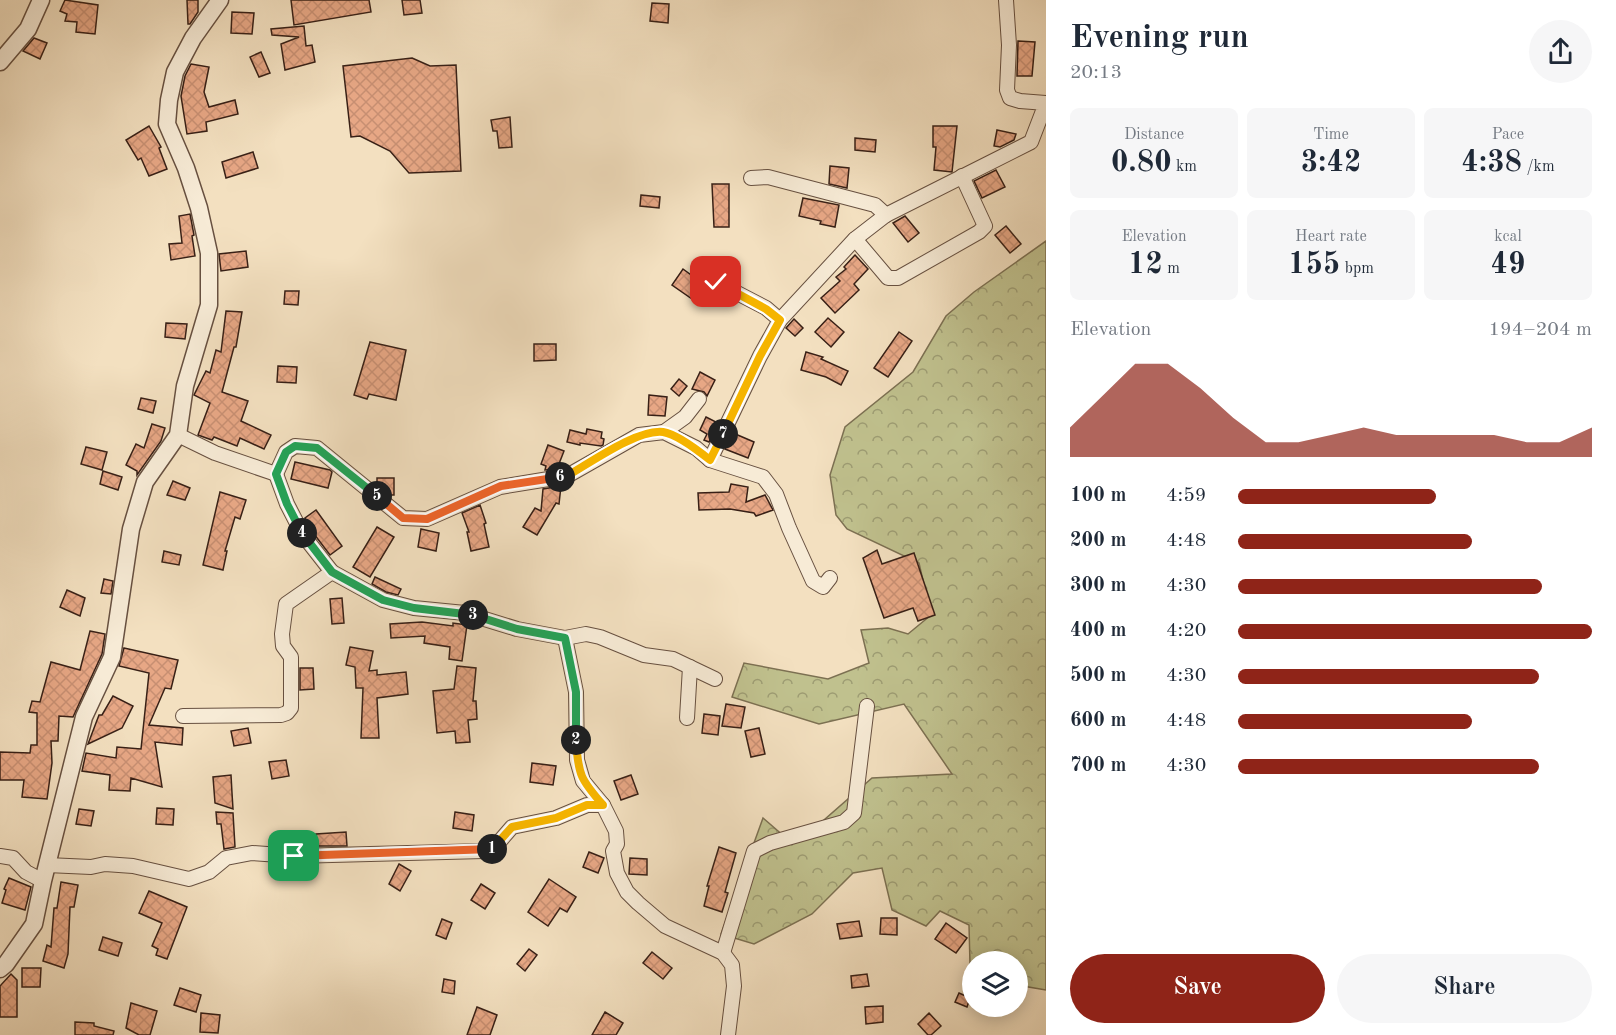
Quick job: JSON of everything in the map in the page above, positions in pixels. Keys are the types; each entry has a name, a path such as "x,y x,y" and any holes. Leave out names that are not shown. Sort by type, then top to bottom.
{"street":[{"path":"0,62 28,29 41,0"},
{"path":"0,969 34,924 84,717 112,657 131,529 145,483 178,435 185,386 209,305 209,253 193,188 167,124 175,72 194,38 220,0"},
{"path":"710,460 780,320 855,239 886,215 1031,142 1046,103 1010,98 1007,90 1009,45 1006,0"},
{"path":"855,239 888,279 898,278 979,232 985,226 962,176"},
{"path":"752,178 768,177 875,205 886,215"},
{"path":"716,282 766,309 780,320"},
{"path":"699,399 684,417 664,432 639,435 567,476 501,486 427,519 403,518 317,448 295,446 286,452 276,474 287,504 303,534 332,572 383,600 414,608 465,613 517,629 565,638 586,634 600,637 644,656 673,659 715,679"},
{"path":"664,432 696,448 710,460 763,477 776,494 813,581 823,586 830,578"},
{"path":"178,435 214,453 276,474"},
{"path":"183,716 281,715 287,713 291,708 291,657 283,646 282,634 286,604 332,572"},
{"path":"565,638 576,692 577,760 583,782 603,805 616,831 617,844 613,851 617,873 627,892 665,926 723,953 732,965 734,986 728,1035"},
{"path":"687,718 690,667"},
{"path":"723,953 754,851 770,843 844,822 854,813 867,706"},
{"path":"0,856 13,858 26,872 45,873 105,864 133,866 189,879 209,872 226,858 252,853 294,856 484,851 493,849 512,827 556,818 587,805 603,805"}],"green space":[{"path":"1046,241 1046,990 1028,987 1028,951 970,951 969,925 940,911 926,926 892,910 882,868 853,873 812,914 754,944 721,934 763,818 785,837 817,826 872,778 952,774 904,704 819,724 732,697 744,663 828,679 869,663 861,630 888,628 908,634 931,615 919,563 847,529 836,515 830,475 845,427 913,372 946,316 974,292"}],"building":[{"path":"65,0 98,5 95,34 76,32 77,22 65,21 67,14 60,11"},
{"path":"187,0 198,0 198,12 190,24 188,24"},
{"path":"291,0 369,0 371,12 294,25"},
{"path":"402,0 420,0 422,13 404,15"},
{"path":"652,3 669,4 668,23 650,21"},
{"path":"232,12 254,13 252,34 231,33"},
{"path":"304,26 306,46 312,45 315,62 285,70 281,44 299,37 272,35 271,29"},
{"path":"34,38 47,43 40,59 23,51"},
{"path":"1018,41 1035,42 1032,76 1017,76"},
{"path":"261,52 270,73 259,77 250,57"},
{"path":"412,58 430,66 456,65 461,171 409,173 390,151 360,136 351,137 343,66"},
{"path":"191,64 209,67 204,92 209,107 235,100 238,114 206,122 207,131 187,134 181,96 185,76"},
{"path":"510,117 512,147 499,148 497,131 493,131 491,120"},
{"path":"149,126 161,147 159,148 167,169 149,176 141,158 138,160 126,140"},
{"path":"933,126 957,126 952,172 934,170 936,147 933,147"},
{"path":"997,130 1016,134 1014,140 1000,147 994,146"},
{"path":"855,138 876,140 875,152 855,150"},
{"path":"253,152 258,168 226,178 222,162"},
{"path":"830,166 849,168 847,188 829,184"},
{"path":"996,170 1005,187 982,198 974,181"},
{"path":"712,184 729,184 729,227 714,227"},
{"path":"641,195 660,197 659,208 640,206"},
{"path":"803,198 839,205 835,227 799,216"},
{"path":"190,214 195,256 171,260 169,244 182,243 179,216"},
{"path":"905,216 919,233 908,242 893,223"},
{"path":"1006,226 1021,244 1010,253 995,235"},
{"path":"246,251 248,267 221,271 219,254"},
{"path":"855,255 868,269 854,284 859,290 835,313 821,298 840,281 836,277 846,269 844,267"},
{"path":"683,269 702,283 692,299 672,285"},
{"path":"285,291 299,291 298,305 284,304"},
{"path":"226,311 242,312 236,347 234,347 222,392 248,401 241,421 271,435 264,449 240,438 237,446 214,437 212,440 198,435 210,403 194,395 206,371 210,373 216,350 221,352"},
{"path":"828,318 844,332 831,347 815,332"},
{"path":"794,319 803,328 795,336 786,328"},
{"path":"166,323 187,324 185,339 165,337"},
{"path":"899,332 912,341 888,377 874,368"},
{"path":"370,342 406,350 396,400 369,394 367,399 354,395"},
{"path":"534,344 556,344 556,360 534,361"},
{"path":"806,352 823,357 821,359 848,371 841,385 826,377 801,370"},
{"path":"278,366 297,367 296,383 277,382"},
{"path":"700,372 715,380 707,396 704,392 692,389"},
{"path":"679,379 687,386 679,396 671,389"},
{"path":"649,395 667,397 665,416 648,415"},
{"path":"141,398 156,401 153,413 138,409"},
{"path":"706,417 718,423 709,442 704,440 707,434 700,430"},
{"path":"152,424 165,428 161,441 137,475 137,471 126,465 136,444 144,448"},
{"path":"587,429 602,432 603,445 580,443 580,445 567,442 570,430 586,434"},
{"path":"733,433 754,442 748,458 725,449"},
{"path":"548,445 564,451 557,469 545,470 546,466 541,464"},
{"path":"86,447 107,452 102,470 81,464"},
{"path":"295,462 330,470 332,472 328,488 291,479"},
{"path":"103,471 122,477 118,490 100,484"},
{"path":"377,478 394,478 394,495 389,495 377,485"},
{"path":"173,481 190,488 185,500 167,495"},
{"path":"731,484 748,487 746,502 765,495 773,510 756,516 754,513 730,509 699,510 698,493 729,492"},
{"path":"561,486 559,504 556,503 537,535 523,527 535,508 541,511 543,489"},
{"path":"220,492 246,500 240,519 235,517 225,551 227,551 223,570 203,565"},
{"path":"480,505 486,523 484,524 489,547 471,551 467,532 469,532 462,513"},
{"path":"316,510 342,546 330,555 305,518"},
{"path":"377,527 394,537 370,577 353,567"},
{"path":"421,529 439,533 436,551 418,547"},
{"path":"877,550 882,564 914,553 935,615 918,621 913,608 884,618 863,558"},
{"path":"164,551 181,555 179,565 162,562"},
{"path":"375,577 401,589 398,595 386,592 372,584"},
{"path":"104,579 113,581 111,594 101,593"},
{"path":"67,590 85,598 80,616 60,607"},
{"path":"342,598 344,623 332,624 330,599"},
{"path":"422,622 453,626 453,623 467,625 462,661 449,659 450,647 424,643 425,636 391,638 390,624"},
{"path":"90,631 105,634 102,654 73,717 59,716 58,741 51,741 52,763 47,799 22,797 24,780 0,780 0,752 30,753 31,745 37,745 37,713 29,712 32,701 40,702 51,662 80,670"},
{"path":"350,647 373,651 369,671 377,670 377,675 406,672 408,694 377,698 379,738 361,738 363,688 356,688 355,667 346,665"},
{"path":"124,648 178,660 171,689 165,688 149,725 183,728 182,745 155,742 162,787 131,778 130,791 109,790 110,775 82,771 86,753 116,758 117,747 141,749 149,673 119,666"},
{"path":"457,666 476,668 473,701 476,701 477,719 468,720 470,742 456,743 455,731 437,733 433,691 454,689"},
{"path":"300,668 313,668 314,689 300,690"},
{"path":"113,696 133,706 122,728 88,744 99,715 102,715"},
{"path":"726,704 745,707 741,728 722,726"},
{"path":"704,714 720,716 718,735 702,733"},
{"path":"248,728 251,743 234,746 231,731"},
{"path":"759,728 765,754 751,757 745,731"},
{"path":"286,760 289,776 272,779 269,762"},
{"path":"532,763 556,766 553,785 530,782"},
{"path":"231,775 233,809 215,803 213,777"},
{"path":"631,775 638,794 621,800 614,781"},
{"path":"157,808 174,809 173,825 156,824"},
{"path":"79,809 94,811 91,826 76,824"},
{"path":"216,812 233,813 235,847 224,849 221,824 217,824"},
{"path":"455,812 474,815 472,831 453,828"},
{"path":"346,832 347,846 316,846 316,834"},
{"path":"719,847 736,853 722,912 704,906 709,886 707,886"},
{"path":"589,852 604,858 598,873 583,867"},
{"path":"630,858 647,859 647,875 629,874"},
{"path":"399,864 411,871 400,891 389,884"},
{"path":"9,878 31,887 25,910 2,903 6,890 4,889"},
{"path":"549,879 576,897 567,912 560,908 548,926 528,912"},
{"path":"61,882 78,885 74,907 70,907 68,954 64,968 43,961 47,945 51,947 54,908 57,908"},
{"path":"481,884 495,893 485,909 471,900"},
{"path":"149,891 187,907 167,959 156,955 158,949 152,946 162,923 139,913"},
{"path":"881,918 897,918 897,935 880,934"},
{"path":"442,919 452,923 446,939 436,935"},
{"path":"859,921 862,936 840,939 837,924"},
{"path":"946,923 967,938 956,953 935,939"},
{"path":"103,937 122,943 118,956 99,950"},
{"path":"529,949 537,955 525,971 517,964"},
{"path":"652,952 672,968 663,979 643,963"},
{"path":"22,968 41,968 40,987 22,987"},
{"path":"11,974 17,980 17,1017 0,1017 0,986"},
{"path":"867,974 869,986 852,988 851,976"},
{"path":"444,979 455,981 454,994 442,992"},
{"path":"180,988 201,995 196,1012 174,1005"},
{"path":"959,993 962,994 962,1005 955,1002"},
{"path":"131,1003 157,1011 150,1035 139,1035 126,1028"},
{"path":"883,1006 883,1022 866,1024 865,1007"},
{"path":"477,1007 497,1015 490,1035 467,1035"},
{"path":"605,1012 623,1023 616,1035 592,1035"},
{"path":"201,1013 220,1015 218,1033 200,1032"},
{"path":"929,1013 941,1026 931,1035 928,1035 918,1024"},
{"path":"75,1022 94,1023 94,1026 114,1031 113,1035 75,1035"}],"route":[{"path":"294,856 484,851 493,849 512,827 556,818 587,805 603,805 583,782 577,760 576,692 565,638 517,629 465,613 414,608 383,600 332,572 303,534 287,504 276,474 286,452 295,446 317,448 403,518 427,519 501,486 567,476 639,435 664,432 696,448 710,460 780,320 766,309 716,282"}]}
